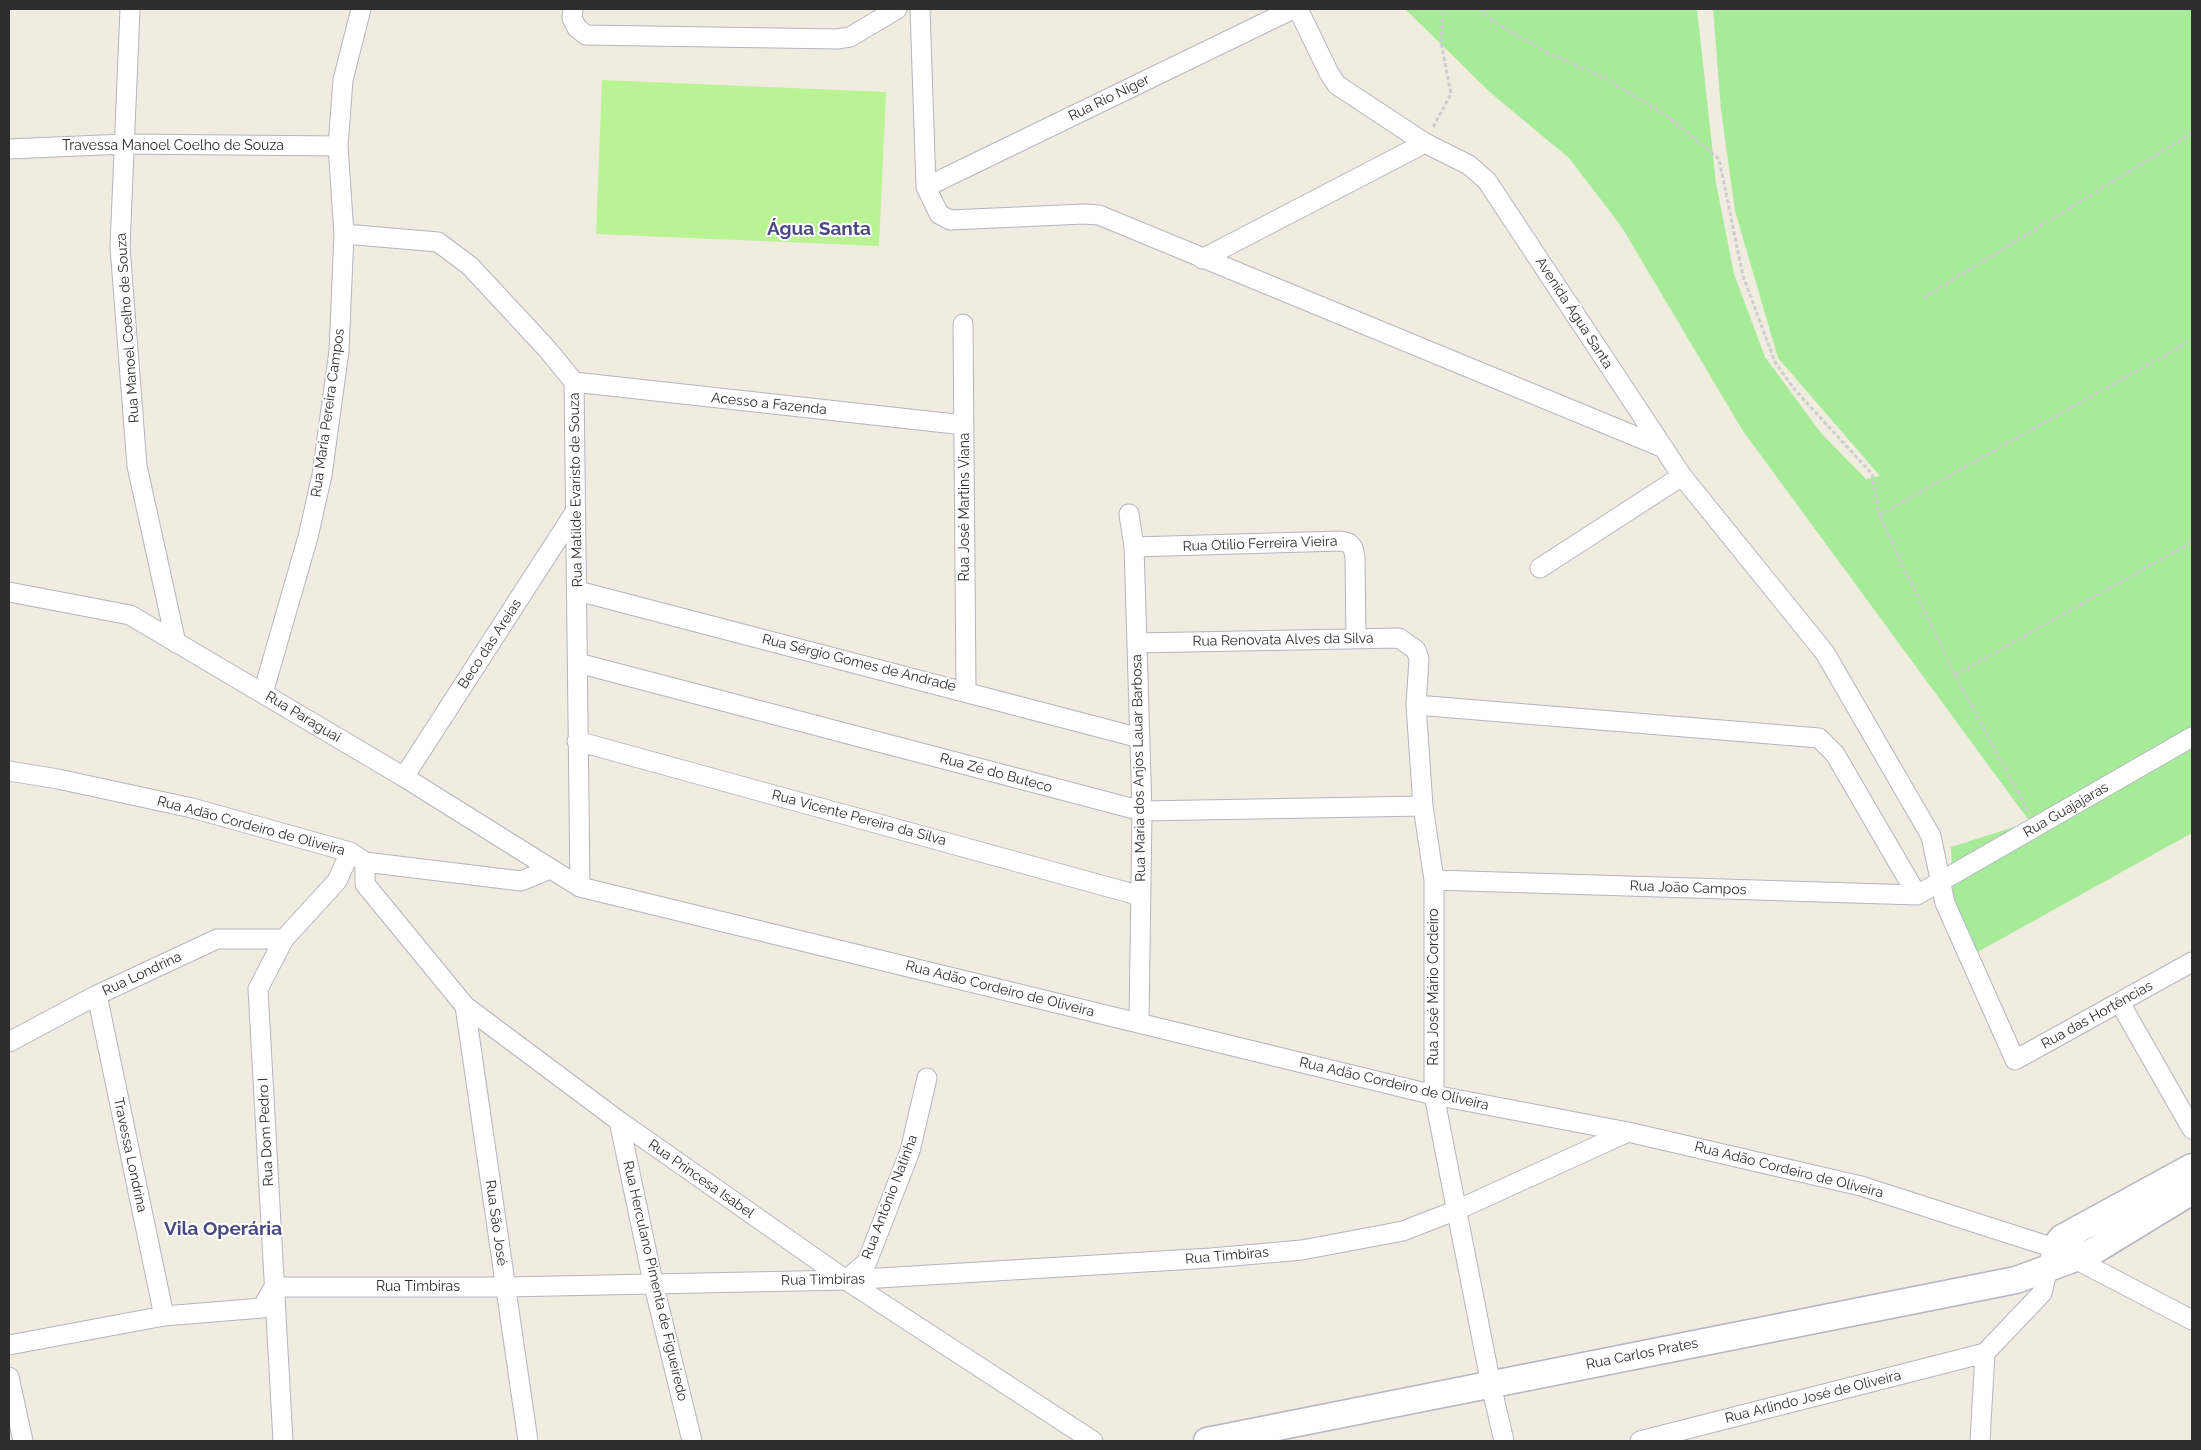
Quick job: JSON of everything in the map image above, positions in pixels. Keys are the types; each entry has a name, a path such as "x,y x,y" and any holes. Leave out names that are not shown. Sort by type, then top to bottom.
{"street":[{"name":"Rua Manoel Coelho de Souza","path":"130,9 120,247 137,466 176,643"},
{"name":"Rua Maria Pereira Campos","path":"263,694 308,537 322,475 339,351 344,234 338,146 343,80 359,24 361,9"},
{"path":"573,9 572,18 577,28 586,35 838,39 850,37 897,9"},
{"path":"920,9 926,187 939,214 950,220 1084,214 1099,215 1664,448"},
{"name":"Rua Rio Níger","path":"926,187 1293,9"},
{"name":"Avenida Água Santa","path":"1298,9 1329,73 1337,85 1424,143 1469,165 1487,181 1682,476 1825,654 1931,836 1939,882 1945,903 2008,1046"},
{"path":"1202,259 1424,143"},
{"name":"Travessa Manoel Coelho de Souza","path":"9,149 125,144 338,146"},
{"name":"Rua Matilde Evaristo de Souza","path":"344,234 438,242 470,266 548,350 574,382 578,590 577,741 580,887"},
{"name":"Rua José Martins Viana","path":"963,324 966,690"},
{"name":"Acesso a Fazenda","path":"574,382 964,425"},
{"path":"1540,568 1682,476"},
{"name":"Beco das Areias","path":"404,777 575,512"},
{"name":"Rua Maria dos Anjos Lauar Barbosa","path":"1129,514 1134,547 1142,811 1139,1022"},
{"name":"Rua Otilio Ferreira Vieira","path":"1134,547 1340,541 1349,543 1353,548 1355,557 1356,638"},
{"name":"Rua Sérgio Gomes de Andrade","path":"578,590 966,690 1140,738"},
{"name":"Rua Paraguai","path":"9,592 130,616 404,777 580,887"},
{"name":"Rua Renovata Alves da Silva","path":"1137,643 1399,638 1416,650 1419,659"},
{"name":"Rua José Mário Cordeiro","path":"1419,659 1416,705 1422,806 1434,880 1434,1095 1491,1385 1504,1441"},
{"name":"Rua Zé do Buteco","path":"578,662 1142,811 1422,806"},
{"path":"1416,705 1820,738 1835,754 1917,895 1939,882"},
{"name":"Rua Guajajaras","path":"1939,882 2192,737"},
{"name":"Rua Vicente Pereira da Silva","path":"577,741 1141,896"},
{"name":"Rua Adão Cordeiro de Oliveira","path":"9,771 58,779 192,808 358,857 521,881 550,869"},
{"name":"Rua Dom Pedro I","path":"283,1441 258,989 284,939 358,857"},
{"name":"Rua Princesa Isabel","path":"358,857 365,884 465,1006 619,1121 846,1280 1093,1441"},
{"name":"Rua João Campos","path":"1434,880 1917,895"},
{"name":"Rua Adão Cordeiro de Oliveira","path":"580,887 1434,1095 1628,1132 1861,1186 2058,1259 2192,1320"},
{"name":"Rua Londrina","path":"9,1042 97,995 217,939 284,939"},
{"name":"Rua das Hortências","path":"2008,1046 2015,1060 2192,962"},
{"name":"Travessa Londrina","path":"97,995 164,1316"},
{"path":"2120,1003 2192,1129"},
{"name":"Rua São José","path":"465,1006 528,1441"},
{"name":"Rua Antônio Natinha","path":"846,1280 867,1262 910,1151 927,1078"},
{"name":"Rua Herculano Pimenta de Figueiredo","path":"619,1121 653,1282 692,1441"},
{"name":"Rua Timbiras","path":"274,1287 506,1287 653,1282 846,1280 1211,1258 1302,1250 1403,1231 1457,1210 1628,1132"},
{"path":"1980,1441 1985,1354 2042,1293 2058,1259 2062,1238 2192,1167"},
{"name":"Rua Carlos Prates","path":"1207,1441 2016,1280 2058,1259 2092,1252 2192,1191"},
{"path":"9,1345 164,1316 262,1308 274,1287"},
{"name":"Rua Arlindo José de Oliveira","path":"1640,1441 1985,1354"},
{"path":"9,1377 23,1441"}],"path":[{"path":"1424,143 1452,94 1442,42 1443,9"},
{"path":"1480,9 1493,20 1548,53 1605,78 1666,115 1719,160 1743,276 1775,362 1795,390 1872,474 1879,515 1955,675 2037,827"},
{"path":"1923,298 2192,133"},
{"path":"1879,515 2192,340"},
{"path":"1955,675 2192,542"}],"green space":[{"path":"1405,9 1697,9 1716,183 1734,274 1765,357 1821,433 1866,479 1880,476 1778,358 1735,211 1721,110 1713,9 2192,9 2192,833 1974,954 1953,900 1951,847 2030,822 1743,431 1621,226 1569,158 1492,94"},
{"path":"602,80 886,92 879,246 596,234"}],"district":[{"name":"Água Santa","path":"819,229"},
{"name":"Vila Operária","path":"223,1229"}]}
